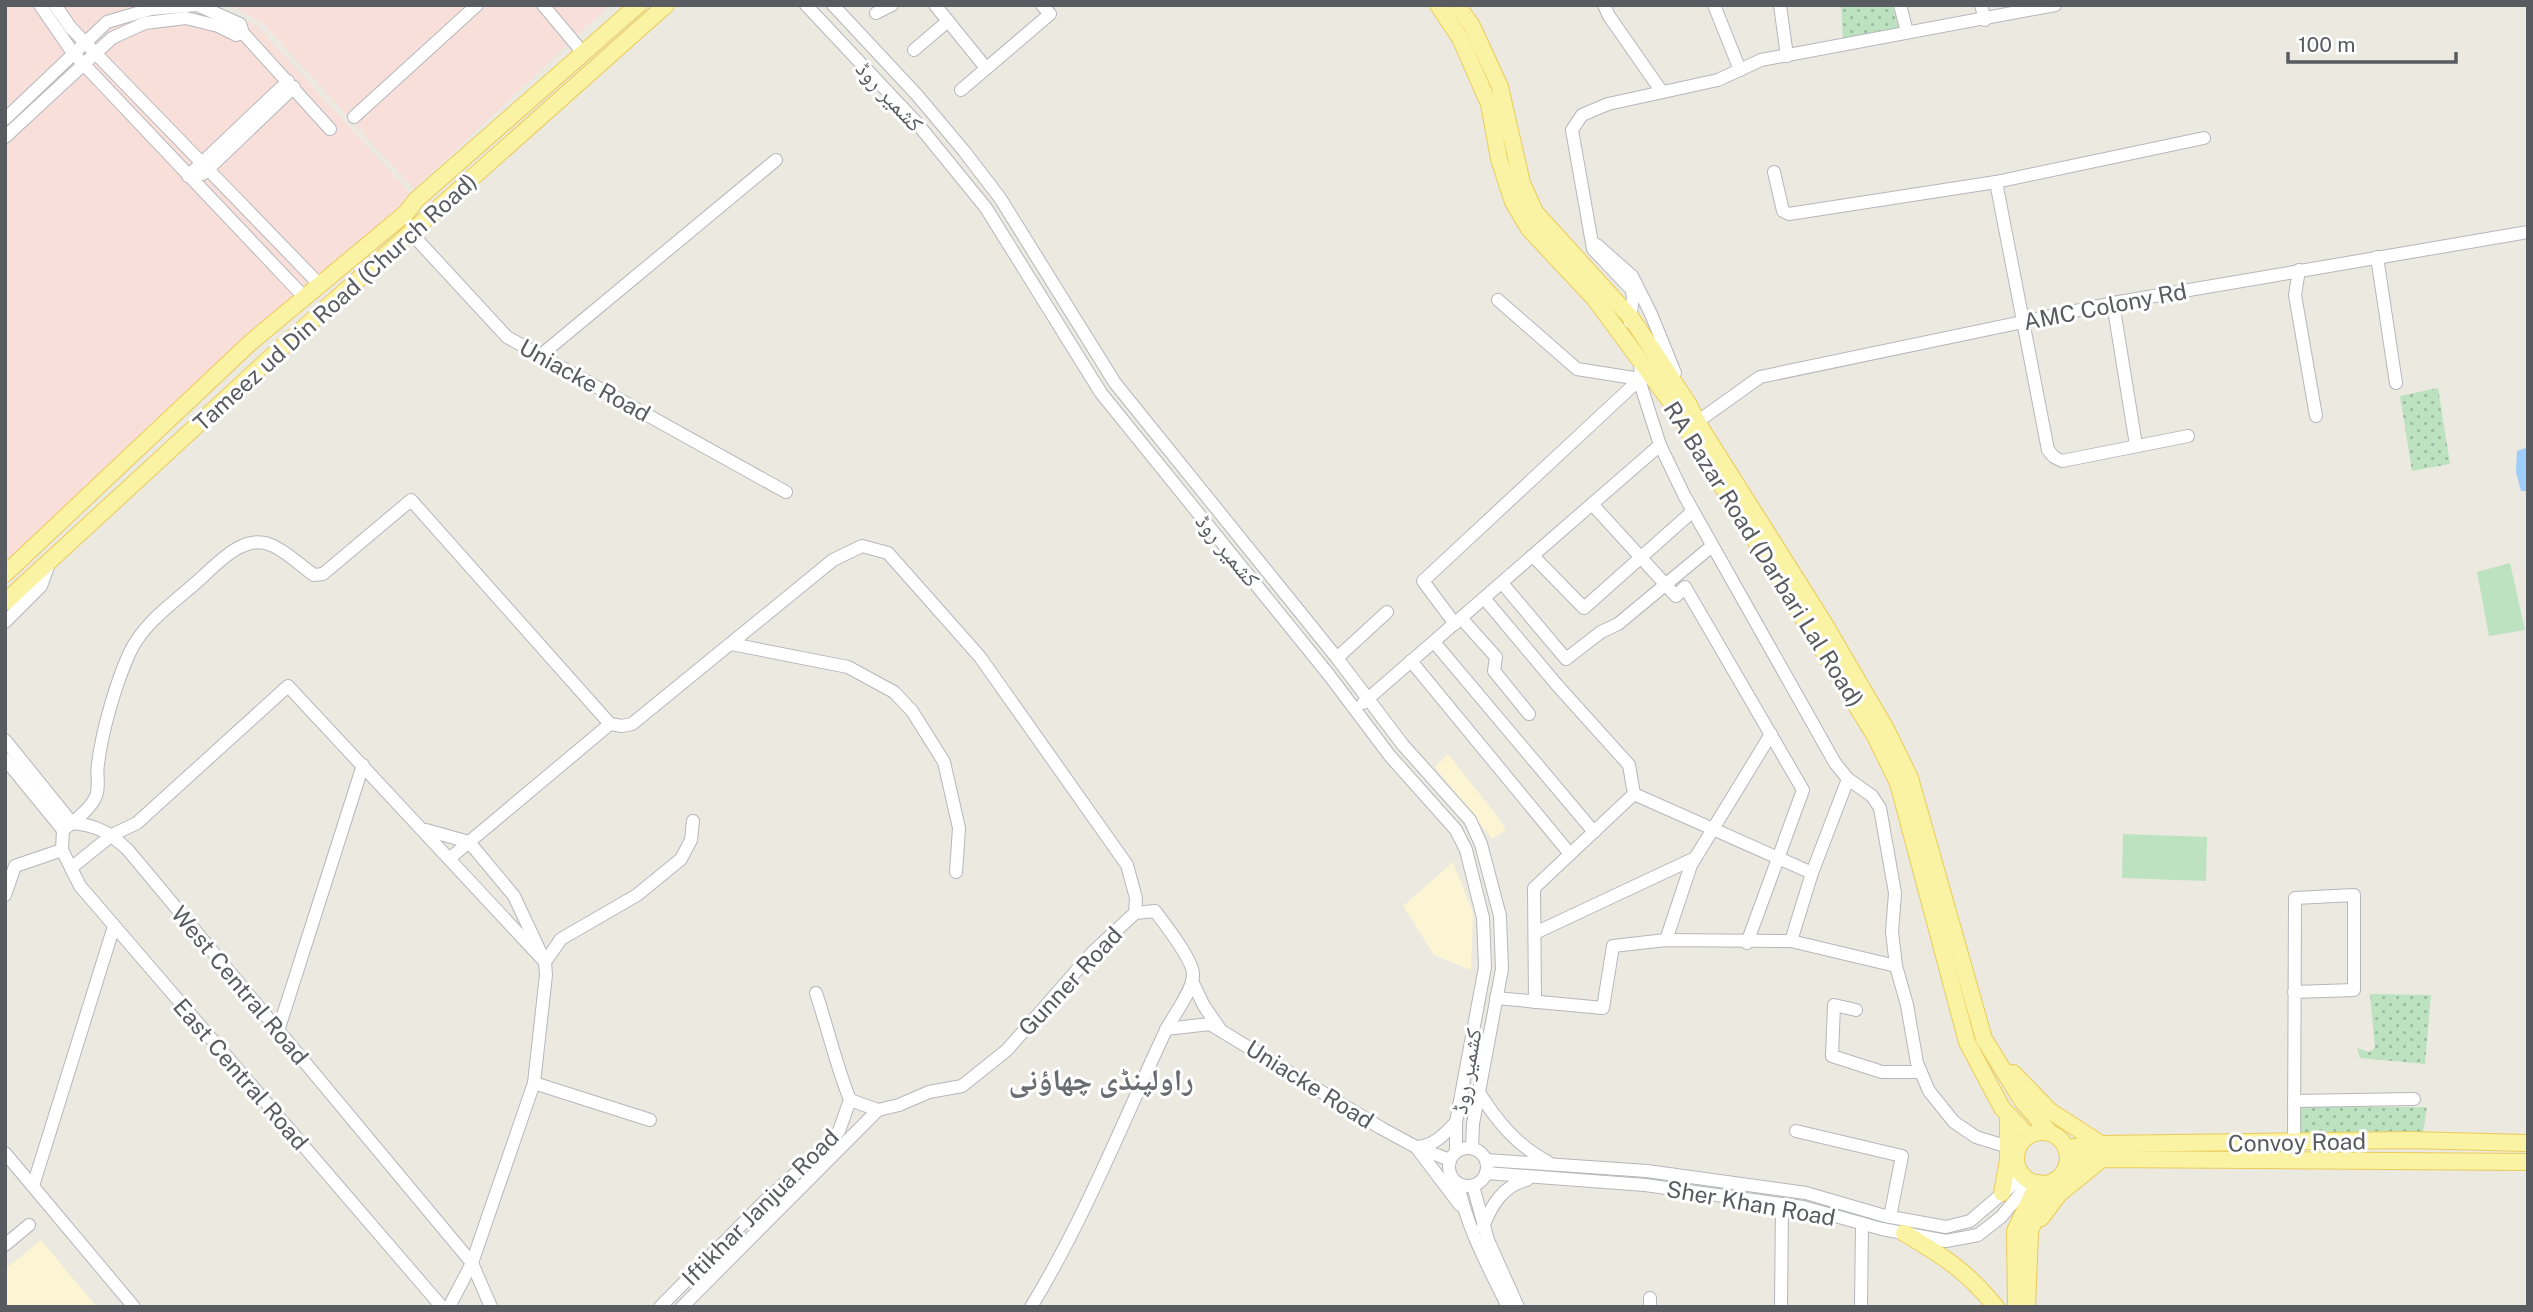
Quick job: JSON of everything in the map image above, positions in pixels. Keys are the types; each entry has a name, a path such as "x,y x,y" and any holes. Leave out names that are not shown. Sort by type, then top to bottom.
{"main road":[{"name":"Tameez ud Din Road (Church Road)","path":"5,574 251,342 406,213 416,200 638,5"},
{"name":"Tameez ud Din Road (Church Road)","path":"5,602 270,358 666,5"},
{"name":"RA Bazar Road (Darbari Lal Road)","path":"1438,5 1460,38 1489,104 1499,159 1513,202 1529,229 1594,298 1677,412 1875,736 1898,783 1967,1042 2002,1108 2028,1136"},
{"name":"RA Bazar Road (Darbari Lal Road)","path":"1457,5 1472,26 1500,87 1521,183 1535,212 1632,319 1689,405 1886,729 1910,778 1984,1039 2023,1102 2050,1133"},
{"path":"548,85 561,99"},
{"path":"251,342 270,358"},
{"path":"1994,1053 2050,1111 2101,1152 2059,1194 2030,1232"},
{"path":"2002,1193 2013,1149 2028,1136 2039,1132 2050,1133 2060,1139 2066,1148 2067,1166 2060,1177 2035,1180 2017,1164 2013,1149 2008,1115"},
{"name":"Convoy Road","path":"2067,1166 2101,1152 2294,1142 2410,1140 2528,1143"},
{"name":"Convoy Road","path":"2066,1148 2101,1152 2528,1162"},
{"path":"2027,1307 2035,1180"},
{"path":"2016,1307 2015,1231 2035,1180"},
{"path":"1904,1233 1955,1263 1979,1285 1996,1307"}],"street":[{"path":"40,5 73,53 305,298"},
{"path":"55,5 85,42 320,285"},
{"path":"5,118 107,23 151,9 197,5 240,24 243,33 330,129"},
{"path":"354,117 477,5"},
{"path":"543,5 584,54"},
{"name":"کشمیر روڈ","path":"806,5 916,122 986,208 1101,393 1329,674 1390,756 1456,830 1466,850 1483,918 1485,967 1456,1122 1453,1156"},
{"name":"کشمیر روڈ","path":"833,5 917,95 964,151 999,198 1115,383 1339,661 1403,745 1471,820 1482,844 1500,916 1502,969 1478,1091 1472,1148"},
{"path":"876,13 892,5"},
{"path":"935,5 986,68"},
{"path":"1604,5 1623,38 1662,92"},
{"path":"1714,5 1740,70"},
{"path":"1780,5 1787,56"},
{"path":"1899,5 1907,32"},
{"path":"1981,5 1985,20"},
{"path":"1622,334 1632,319 1633,296 1623,278 1601,260 1593,249 1572,130 1582,115 1608,104 1718,80 1760,61 2056,5"},
{"path":"961,90 1051,8"},
{"path":"5,137 112,38 145,23 186,18 218,26 236,35 243,33"},
{"path":"914,50 948,21"},
{"path":"192,179 291,84"},
{"path":"1774,172 1783,211 1788,214 1996,182 2204,138"},
{"path":"949,162 964,151"},
{"path":"541,355 776,160"},
{"path":"1996,182 2049,450 2054,457 2062,461 2188,436"},
{"name":"AMC Colony Rd","path":"1697,422 1760,377 2113,303 2528,232"},
{"name":"Uniacke Road","path":"411,233 507,337 786,492"},
{"path":"1591,240 1632,276 1689,405"},
{"path":"1012,250 1027,242"},
{"path":"2377,257 2396,383"},
{"path":"2299,270 2295,295 2316,416"},
{"path":"1498,300 1577,369 1640,379"},
{"path":"2113,303 2136,445"},
{"path":"1075,351 1089,342"},
{"path":"1640,358 1640,379 1660,445 1693,511 1835,764 1848,779 1872,796 1880,808 1895,893 1892,932 1896,966 1921,1072 1929,1091 1954,1122 1976,1137 2013,1149"},
{"path":"1529,713 1494,671 1496,657 1458,621 1423,581 1640,379"},
{"path":"1355,710 1660,445"},
{"path":"5,895 15,866 62,850 68,826 92,804 97,793 97,765 106,724 129,653 135,641 154,620 219,562 244,544 260,541 273,545 314,576 323,574 336,566 411,500 610,724 622,726 632,724 833,560 862,546 888,554 980,657 1127,865 1136,898 1135,913"},
{"path":"1592,505 1676,596 1685,587 1803,790 1747,943"},
{"path":"1533,556 1584,608 1693,511"},
{"path":"1228,551 1241,540"},
{"path":"1502,583 1566,659 1601,632 1618,624 1712,546"},
{"path":"5,621 41,586 50,561"},
{"path":"1251,579 1264,568"},
{"path":"1485,598 1556,685 1629,765 1634,794"},
{"path":"1329,674 1387,612"},
{"path":"1434,642 1594,832"},
{"path":"731,644 848,667 894,692 912,711 944,762 959,828 956,872"},
{"path":"1411,661 1570,854"},
{"path":"71,868 112,835 137,823 288,686 545,962"},
{"path":"450,858 610,724"},
{"path":"1666,940 1695,858 1771,734"},
{"path":"5,740 68,826"},
{"path":"5,759 68,826 92,825 112,835"},
{"path":"278,1031 363,765"},
{"path":"1791,941 1812,873 1848,779"},
{"path":"1634,794 1812,873"},
{"path":"1535,1002 1534,888 1634,794"},
{"path":"545,962 561,939 637,894 681,859 691,840 693,821"},
{"path":"424,830 469,842 514,896 545,962 544,1003 534,1083 472,1263 449,1307"},
{"name":"West Central Road","path":"112,835 472,1263 491,1307"},
{"name":"West Central Road","path":"112,835 366,1136"},
{"name":"East Central Road","path":"62,850 80,886 442,1307"},
{"path":"1535,933 1695,858"},
{"path":"2294,992 2354,990 2354,895 2295,898 2294,992 2294,1142"},
{"name":"Gunner Road","path":"878,1110 899,1105 929,1092 962,1086 1007,1050 1092,953 1135,913 1155,911 1174,936 1194,971 1192,981"},
{"path":"33,1186 114,926"},
{"path":"1496,998 1603,1008 1613,946 1666,940 1747,943 1791,941 1896,966"},
{"path":"1031,1307 1059,1257 1120,1133 1166,1029 1192,981"},
{"path":"1192,981 1204,1006 1220,1029"},
{"path":"816,993 837,1069 850,1100 878,1110"},
{"path":"1856,1010 1834,1004 1832,1056 1882,1072 1921,1072"},
{"name":"Uniacke Road","path":"1166,1029 1210,1024 1381,1128 1416,1147 1453,1156"},
{"path":"534,1083 650,1120"},
{"path":"1478,1091 1490,1111 1522,1146 1553,1165"},
{"path":"2294,1101 2414,1099"},
{"name":"Iftikhar Janjua Road","path":"662,1306 768,1199 825,1147 839,1131 850,1100"},
{"name":"Iftikhar Janjua Road","path":"683,1306 878,1110"},
{"path":"1416,1147 1428,1146 1441,1138 1456,1122"},
{"path":"1796,1131 1902,1156 1890,1217"},
{"path":"1416,1147 1464,1211"},
{"path":"1458,1184 1473,1186 1481,1181 1486,1167 1479,1151 1464,1148 1453,1156 1450,1173 1458,1184 1464,1211 1508,1307"},
{"path":"5,1153 134,1307"},
{"name":"Sher Khan Road","path":"1486,1167 1553,1165 1647,1171 1806,1193 1890,1217 1946,1227 1970,1221 2002,1193 2035,1180"},
{"name":"Sher Khan Road","path":"1486,1167 1537,1178 1646,1185 1803,1207 1862,1224 1946,1241 1978,1235 2001,1217 2035,1180"},
{"path":"1483,1227 1491,1206 1502,1194 1517,1182 1537,1178"},
{"path":"1473,1186 1483,1227 1518,1307"},
{"path":"1781,1307 1782,1204"},
{"path":"1861,1307 1862,1224"},
{"path":"5,1245 29,1225"},
{"path":"675,1292 683,1306"}],"shaded area":[{"path":"5,5 206,5 256,25 416,200 5,564"},
{"path":"230,5 610,5 414,189 263,23"},
{"path":"1448,754 1506,830 1492,839 1435,767"},
{"path":"1453,862 1473,913 1471,970 1434,955 1403,906"},
{"path":"41,1240 97,1307 5,1307 5,1269"}],"green space":[{"path":"1841,5 1892,5 1900,30 1843,42"},
{"path":"2438,388 2450,464 2412,471 2400,396"},
{"path":"2510,563 2525,630 2489,636 2477,572"},
{"path":"2123,834 2207,837 2206,881 2122,878"},
{"path":"2370,994 2431,995 2425,1064 2360,1058 2357,1048 2369,1052 2375,1048"},
{"path":"2294,1107 2427,1107 2423,1132 2296,1135"}],"water":[{"path":"2528,447 2528,491 2521,491 2516,472 2517,451"}],"district":[{"name":"راولپنڈی چھاؤنی","path":"1101,1079"}]}
